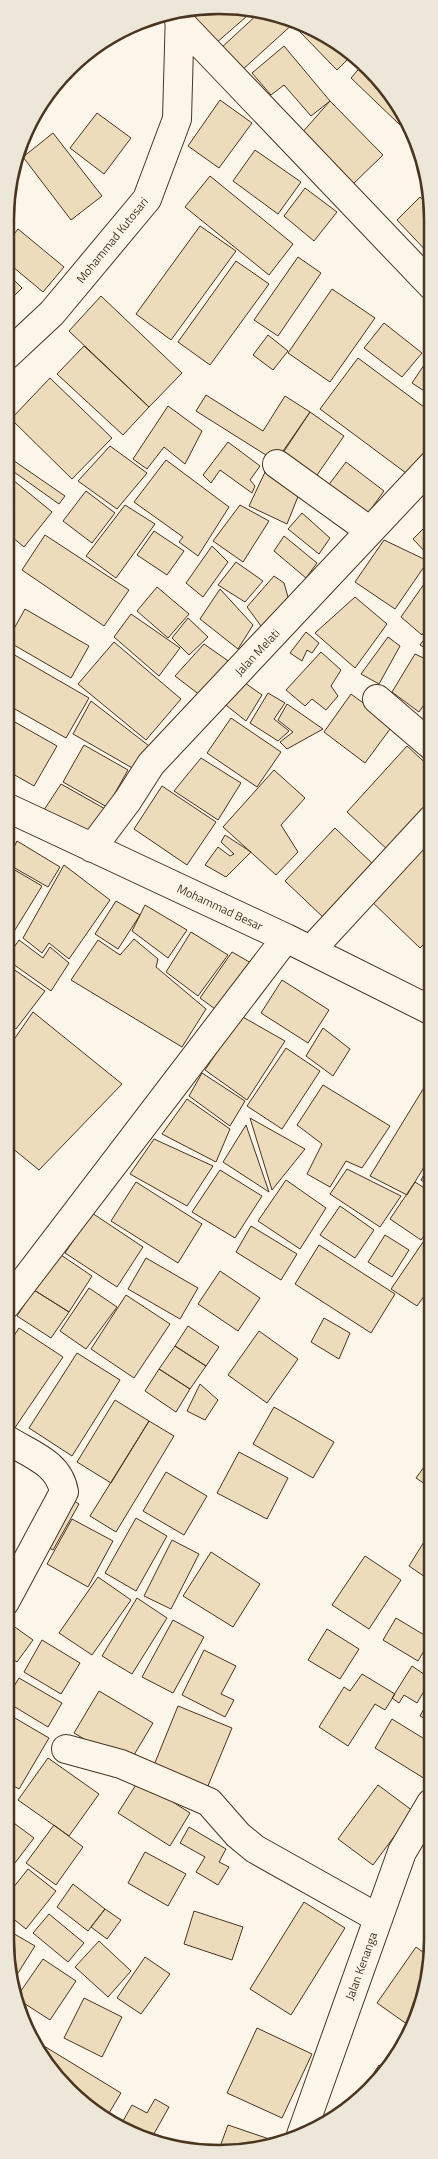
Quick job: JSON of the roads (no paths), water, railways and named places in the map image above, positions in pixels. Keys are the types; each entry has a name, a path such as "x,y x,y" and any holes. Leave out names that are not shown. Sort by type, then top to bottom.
{"street":[{"name":"Mohammad Kutosari","path":"14,348 52,313 147,199 177,119 180,18"},
{"path":"182,18 424,277"},
{"path":"277,464 370,531"},
{"name":"Jalan Melati","path":"92,848 128,800 151,764 424,474"},
{"path":"378,699 424,739"},
{"name":"Mohammad Besar","path":"14,810 311,950 424,1007"},
{"path":"311,950 424,828"},
{"path":"14,1295 286,938"},
{"path":"14,1444 55,1470 62,1480 64,1492 14,1585"},
{"path":"66,1749 121,1764 209,1802 238,1835 255,1849 378,1918"},
{"name":"Jalan Kenanga","path":"304,2127 402,1852 424,1815"}]}
